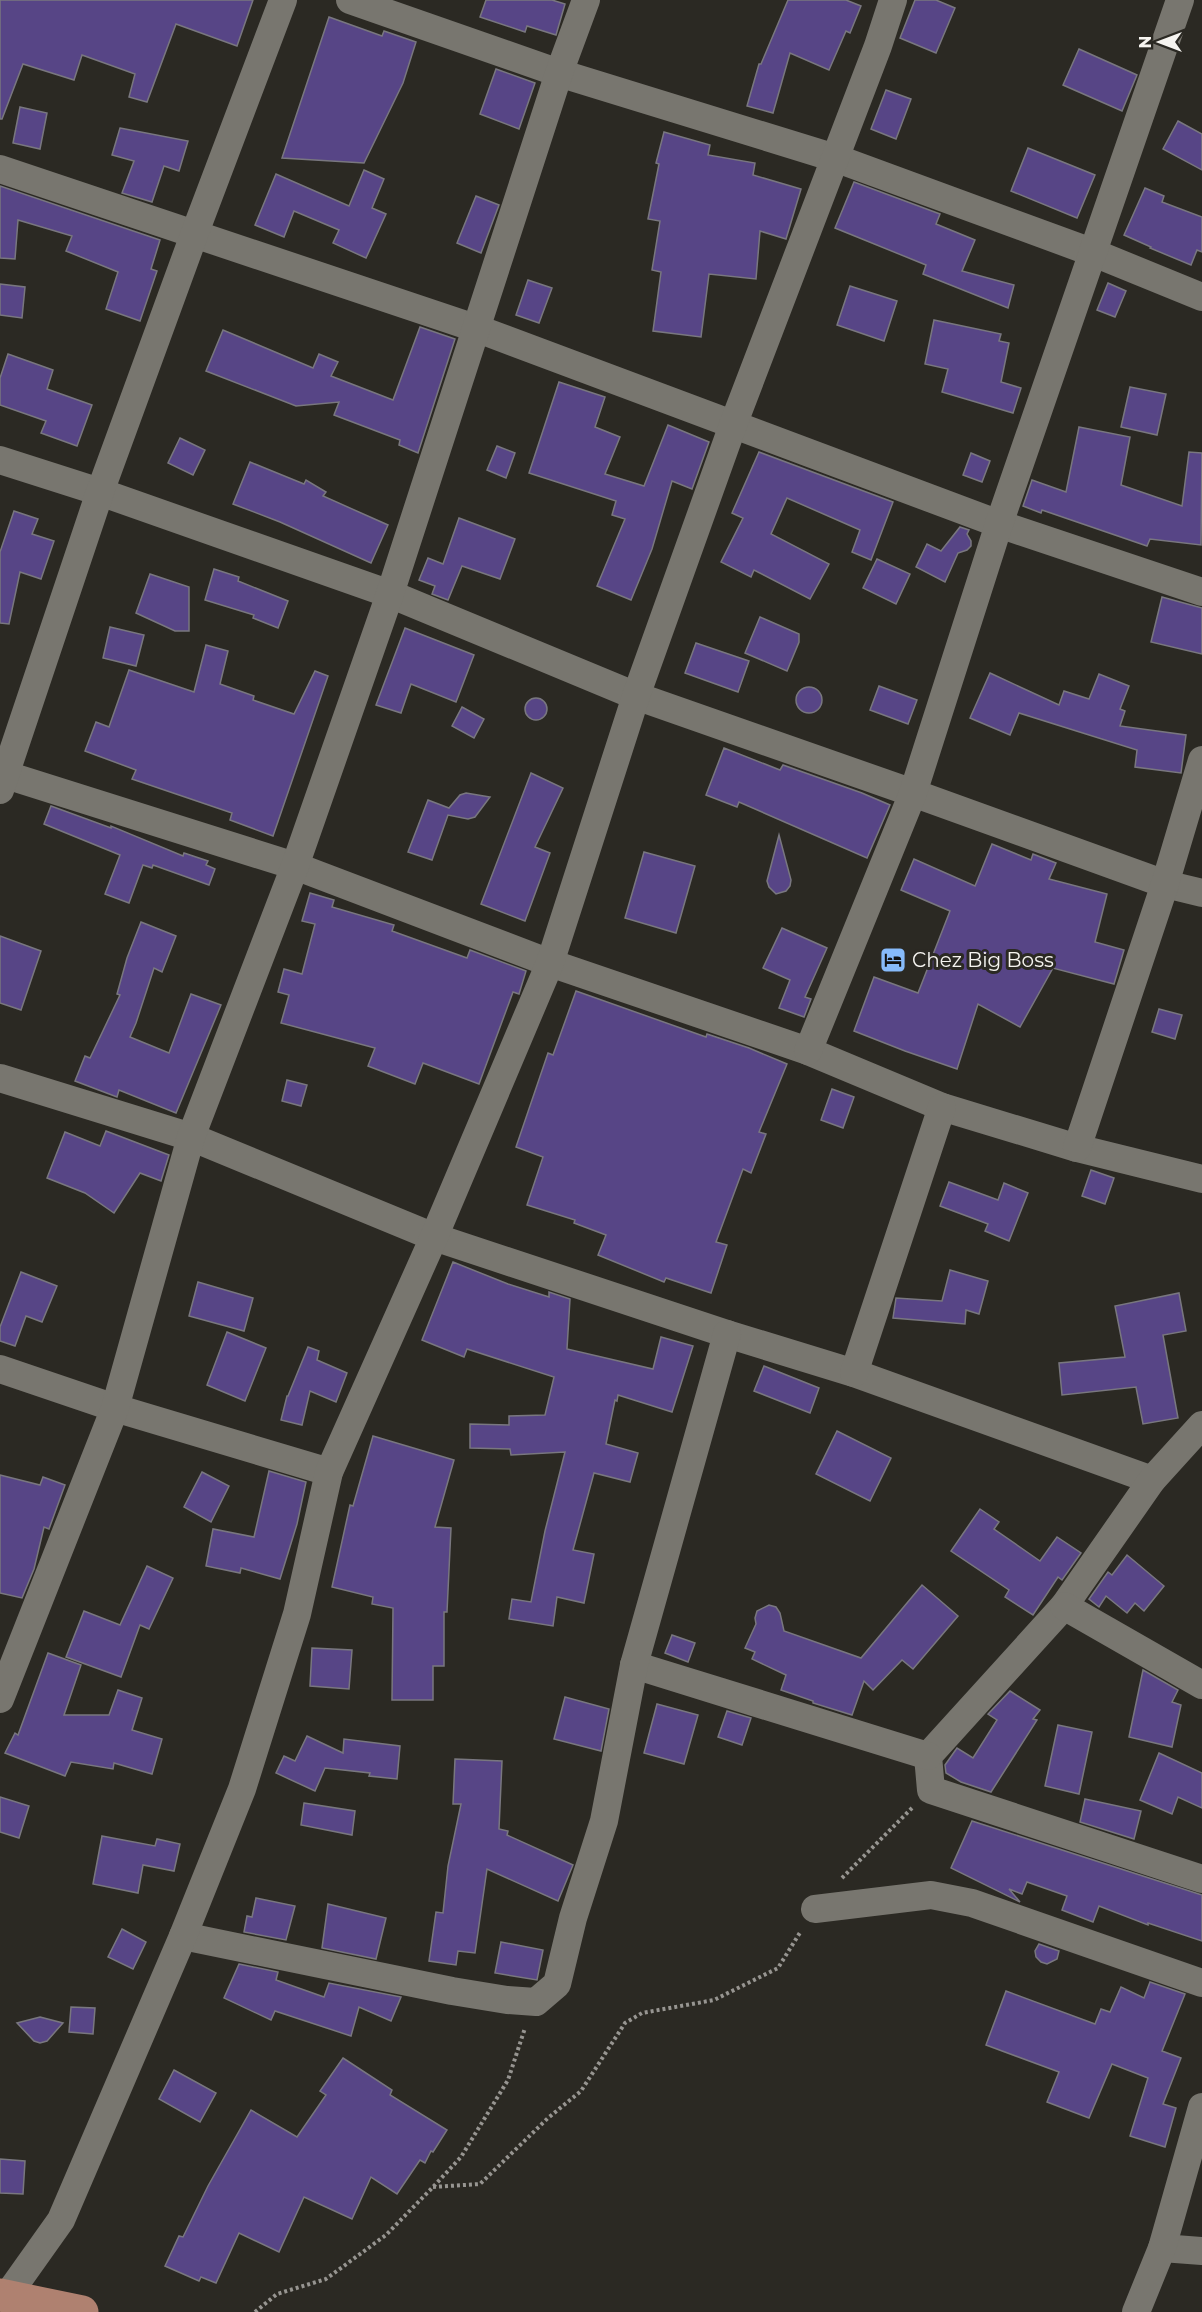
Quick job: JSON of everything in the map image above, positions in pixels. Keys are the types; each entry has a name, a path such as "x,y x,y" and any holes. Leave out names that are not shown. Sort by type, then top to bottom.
{"main road":[{"path":"4,2296 82,2312"}],"street":[{"path":"283,0 100,492 2,779 295,866 550,963 808,1051 942,1107 1077,1148 1202,1179"},
{"path":"350,0 559,73 835,158 1094,253 1202,297"},
{"path":"0,1699 115,1408 191,1137 295,866 390,594 478,329 559,73 586,0"},
{"path":"4,2296 61,2220 183,1936 242,1789 297,1614 329,1472 434,1238 550,963 636,696 733,425 878,46 893,0"},
{"path":"808,1051 913,793 999,524 1180,0"},
{"path":"0,169 478,329 999,524 1202,592"},
{"path":"0,460 100,492 390,594 636,696 1165,884 1202,893"},
{"path":"1077,1148 1165,884 1202,760"},
{"path":"0,1078 191,1137 434,1238 854,1373 1152,1480"},
{"path":"854,1373 942,1107"},
{"path":"183,1936 452,1991 507,2000 536,2001 557,1984 573,1917 604,1821 634,1665 727,1334"},
{"path":"0,1369 115,1408 329,1472"},
{"path":"1202,1425 1152,1480 1064,1606 928,1756 931,1790 1202,1879"},
{"path":"1064,1606 1202,1685"},
{"path":"634,1665 928,1756"},
{"path":"815,1909 931,1895 972,1903 1202,1983"},
{"path":"1136,2312 1162,2248 1202,2107"},
{"path":"1162,2248 1202,2251"}],"path":[{"path":"433,2187 480,2184 548,2118 581,2091 625,2023 642,2013 714,2000 778,1968 823,1896 931,1790"},
{"path":"255,2312 278,2294 326,2279 386,2235 461,2157 508,2080 536,2001"}],"building":[{"path":"0,0 253,0 237,46 176,24 147,102 129,97 135,74 82,55 74,80 23,64 2,119 0,119"},
{"path":"486,0 552,0 565,4 556,35 527,26 525,32 480,17"},
{"path":"788,0 846,0 861,6 850,33 846,31 829,70 790,53 773,113 747,106 759,64 761,64"},
{"path":"915,0 936,0 955,8 936,53 900,38"},
{"path":"329,17 382,36 384,31 416,42 403,83 364,163 282,158"},
{"path":"1079,49 1137,75 1122,111 1063,85"},
{"path":"496,69 535,83 519,129 480,114"},
{"path":"886,90 911,99 896,139 871,129"},
{"path":"20,107 47,113 40,149 13,143"},
{"path":"1178,121 1202,134 1202,170 1163,149"},
{"path":"120,128 188,141 179,171 164,166 152,202 122,193 134,161 112,155"},
{"path":"664,132 710,145 708,155 755,163 753,175 801,189 786,239 760,231 756,279 709,274 701,337 653,331 661,272 652,270 660,221 648,219 659,164 656,163"},
{"path":"1028,148 1095,175 1077,218 1011,191"},
{"path":"364,170 384,179 372,208 386,214 366,258 333,243 339,230 294,211 284,237 255,225 276,174 349,206"},
{"path":"854,182 940,214 936,224 975,240 962,271 1014,285 1008,308 923,274 926,265 835,228"},
{"path":"0,186 160,240 151,269 157,271 140,321 106,309 118,272 66,251 72,236 18,220 15,259 0,258"},
{"path":"1145,188 1164,196 1162,202 1202,217 1202,252 1197,250 1191,265 1124,235"},
{"path":"476,196 499,205 481,253 457,243"},
{"path":"528,280 552,288 539,323 516,315"},
{"path":"1108,283 1126,291 1115,317 1097,310"},
{"path":"0,284 25,287 22,318 0,315"},
{"path":"850,286 897,301 884,341 837,325"},
{"path":"934,320 1001,334 999,341 1009,343 1001,382 1021,388 1013,413 942,392 948,369 925,364"},
{"path":"420,327 455,339 418,453 399,445 400,440 334,415 339,402 296,406 206,371 223,330 313,368 319,354 338,362 331,376 393,400"},
{"path":"8,354 53,370 47,389 92,405 77,446 41,433 46,421 0,405 0,378"},
{"path":"559,382 605,397 595,427 620,437 605,474 644,486 668,425 709,442 692,489 672,481 652,549 631,600 597,586 625,519 612,515 616,501 529,473"},
{"path":"1130,387 1166,394 1157,435 1121,427"},
{"path":"1079,427 1130,437 1121,485 1182,506 1189,452 1202,453 1201,545 1150,539 1147,546 1042,510 1041,513 1023,506 1032,480 1066,492"},
{"path":"180,438 205,450 193,475 168,463"},
{"path":"497,446 515,453 506,478 487,470"},
{"path":"759,452 893,502 871,560 852,552 860,530 787,498 771,534 829,564 810,599 754,570 751,577 721,562 743,518 732,513"},
{"path":"971,453 990,461 982,482 963,475"},
{"path":"250,462 304,484 306,480 326,492 323,496 388,525 371,563 280,522 233,504"},
{"path":"14,511 38,519 32,534 54,541 41,579 20,572 9,624 0,623 0,552"},
{"path":"459,518 515,539 500,579 462,566 448,600 432,594 435,586 419,580 428,558 443,564"},
{"path":"960,527 969,530 967,534 971,546 958,553 945,582 916,567 927,544 941,551"},
{"path":"877,559 910,574 896,604 863,588"},
{"path":"214,569 239,577 238,581 288,601 278,628 253,618 254,615 205,600"},
{"path":"150,574 189,587 189,631 175,631 136,613"},
{"path":"1162,597 1202,608 1202,654 1151,642"},
{"path":"760,617 799,634 799,642 787,671 745,653"},
{"path":"110,627 144,635 136,666 103,658"},
{"path":"405,628 474,655 456,702 411,684 401,713 376,705"},
{"path":"696,643 749,661 738,692 685,673"},
{"path":"206,645 228,651 220,684 254,696 253,700 294,714 315,671 328,676 273,836 230,820 232,813 132,779 136,770 85,751 96,722 109,727 129,670 194,692"},
{"path":"990,673 1059,705 1064,691 1089,699 1099,674 1129,686 1120,709 1125,711 1120,726 1186,735 1181,773 1135,767 1137,750 1019,713 1010,735 970,718"},
{"path":"879,686 917,700 908,724 870,710"},
{"path":"809,687 819,690 822,700 819,710 809,713 799,710 796,700 799,690"},
{"path":"536,698 546,705 547,709 540,719 536,720 526,713 525,709 532,699"},
{"path":"462,707 484,719 474,738 452,726"},
{"path":"724,748 780,770 783,765 890,805 867,858 739,802 737,807 706,795"},
{"path":"531,773 563,788 535,847 550,853 525,921 481,904"},
{"path":"466,793 490,797 475,817 468,819 448,815 432,860 408,852 428,800 449,808 460,795"},
{"path":"51,806 111,828 111,826 183,856 184,853 208,861 206,865 215,869 209,885 153,865 152,868 143,865 129,903 105,894 120,855 44,824"},
{"path":"779,835 791,880 786,891 776,894 767,881"},
{"path":"992,844 1031,860 1033,854 1056,863 1049,879 1107,894 1095,942 1124,950 1114,984 1053,968 1020,1027 978,1004 957,1069 854,1031 874,977 918,993 950,911 901,890 914,859 975,886"},
{"path":"644,852 695,866 676,933 625,918"},
{"path":"310,893 334,900 332,907 394,925 392,931 467,958 470,950 526,971 519,994 513,992 479,1084 423,1063 415,1084 368,1066 375,1048 281,1023 289,995 278,992 284,969 302,974 315,924 302,921"},
{"path":"141,922 176,936 162,972 154,968 130,1037 169,1053 191,994 221,1005 176,1113 119,1090 117,1097 75,1081 85,1056 90,1058 120,995 117,994 127,958"},
{"path":"782,928 827,948 805,997 811,999 804,1017 779,1008 790,980 763,968"},
{"path":"0,936 41,951 21,1010 0,1003"},
{"path":"576,991 706,1037 707,1034 749,1048 787,1064 759,1132 766,1134 751,1173 743,1169 716,1242 727,1245 711,1293 666,1278 664,1282 598,1255 606,1235 574,1223 575,1220 527,1205 543,1157 516,1147 548,1053 553,1055"},
{"path":"1159,1009 1182,1015 1175,1039 1152,1032"},
{"path":"287,1080 307,1085 301,1106 282,1101"},
{"path":"832,1089 854,1097 843,1128 821,1120"},
{"path":"106,1131 169,1155 161,1181 140,1173 114,1213 85,1193 47,1178 65,1132 100,1146"},
{"path":"1091,1170 1114,1178 1105,1204 1082,1196"},
{"path":"949,1182 998,1200 1004,1183 1028,1193 1009,1241 985,1231 988,1224 940,1206"},
{"path":"453,1262 508,1284 549,1297 549,1292 570,1299 567,1349 653,1369 661,1337 693,1346 672,1412 618,1395 617,1401 615,1400 606,1444 638,1453 630,1482 594,1473 573,1550 594,1554 584,1603 557,1597 553,1626 509,1619 512,1599 531,1602 545,1531 565,1452 511,1455 510,1449 470,1448 470,1424 509,1425 509,1416 545,1415 554,1377 467,1349 464,1357 422,1340"},
{"path":"950,1270 988,1281 979,1314 966,1310 965,1324 893,1318 896,1298 942,1301"},
{"path":"21,1272 57,1286 42,1322 26,1316 15,1346 0,1341 0,1327"},
{"path":"198,1282 253,1298 244,1331 189,1316"},
{"path":"1179,1293 1186,1331 1163,1335 1178,1418 1143,1424 1136,1387 1062,1395 1059,1363 1125,1357 1115,1306"},
{"path":"227,1332 266,1348 245,1401 207,1385"},
{"path":"308,1347 319,1351 317,1360 347,1373 336,1402 310,1391 302,1425 281,1420 287,1396"},
{"path":"764,1366 819,1388 810,1413 754,1391"},
{"path":"837,1431 891,1458 870,1501 816,1474"},
{"path":"373,1436 454,1460 435,1527 451,1528 447,1612 444,1612 444,1666 433,1666 433,1700 392,1700 393,1608 372,1604 373,1597 332,1587 350,1505 353,1506"},
{"path":"269,1471 306,1482 297,1524 280,1579 241,1568 240,1573 206,1566 213,1529 254,1537"},
{"path":"202,1472 229,1486 211,1522 184,1507"},
{"path":"0,1475 40,1485 43,1477 65,1485 49,1529 44,1527 34,1569 22,1598 0,1593"},
{"path":"980,1509 999,1522 994,1529 1040,1561 1057,1537 1081,1553 1062,1580 1058,1577 1033,1615 1005,1597 1009,1590 951,1551"},
{"path":"1127,1555 1164,1586 1144,1611 1135,1603 1127,1613 1106,1596 1099,1607 1089,1599 1108,1572 1112,1575"},
{"path":"147,1566 173,1578 149,1629 140,1625 121,1677 66,1657 84,1611 120,1625"},
{"path":"922,1585 958,1616 913,1669 902,1660 873,1690 864,1681 852,1715 781,1690 786,1675 752,1659 755,1652 745,1648 756,1624 757,1611 769,1605 776,1607 780,1613 784,1631 861,1658"},
{"path":"672,1635 695,1643 688,1662 665,1653"},
{"path":"312,1648 352,1650 349,1689 310,1686"},
{"path":"48,1653 81,1665 64,1715 109,1715 118,1690 142,1698 132,1730 162,1739 152,1774 114,1763 113,1769 71,1762 65,1776 5,1753 15,1733 18,1735"},
{"path":"1143,1670 1178,1690 1172,1702 1181,1705 1172,1747 1129,1737"},
{"path":"1010,1691 1040,1710 1033,1719 1037,1720 991,1792 961,1782 946,1773 945,1765 957,1748 973,1758 997,1720 988,1714"},
{"path":"565,1697 609,1709 601,1751 554,1739"},
{"path":"657,1704 698,1715 684,1764 644,1753"},
{"path":"727,1711 751,1718 742,1745 718,1737"},
{"path":"1058,1725 1092,1732 1079,1794 1045,1786"},
{"path":"307,1736 343,1753 344,1739 400,1746 397,1779 369,1776 370,1773 325,1768 315,1791 276,1773 284,1756 295,1761"},
{"path":"1159,1753 1202,1773 1202,1808 1178,1797 1172,1814 1140,1800"},
{"path":"455,1759 502,1761 499,1829 508,1831 507,1835 573,1865 558,1901 487,1869 475,1953 458,1951 456,1965 429,1961 436,1912 443,1913 448,1866 461,1804 453,1804"},
{"path":"0,1797 29,1806 19,1838 0,1832"},
{"path":"1085,1799 1141,1811 1134,1839 1080,1822"},
{"path":"304,1803 355,1811 352,1835 301,1825"},
{"path":"972,1821 1202,1895 1202,1941 1148,1923 1148,1925 1099,1906 1093,1922 1062,1910 1067,1896 1027,1882 1022,1894 1009,1889 1020,1902 951,1868"},
{"path":"102,1836 155,1846 157,1839 180,1844 174,1871 143,1865 138,1893 93,1884"},
{"path":"256,1898 295,1906 286,1940 244,1932 247,1916 252,1917"},
{"path":"328,1904 386,1918 376,1959 322,1948"},
{"path":"122,1929 146,1942 133,1969 108,1957"},
{"path":"501,1942 543,1950 537,1980 495,1973"},
{"path":"1039,1944 1059,1951 1057,1959 1047,1964 1041,1962 1036,1957 1035,1951"},
{"path":"239,1964 278,1972 276,1980 324,1997 329,1983 401,1997 391,2021 359,2007 351,2036 275,2011 271,2020 224,1998"},
{"path":"1150,1982 1185,1994 1162,2051 1181,2058 1163,2104 1176,2108 1165,2147 1130,2136 1148,2078 1112,2064 1089,2118 1047,2102 1059,2072 986,2045 1006,1991 1095,2024 1101,2009 1110,2012 1121,1987 1144,1998"},
{"path":"71,2007 95,2008 93,2034 69,2032"},
{"path":"40,2017 63,2023 47,2041 40,2043 34,2041 17,2023"},
{"path":"343,2058 392,2090 390,2095 447,2130 425,2163 420,2160 397,2194 371,2177 352,2219 304,2197 279,2252 239,2233 216,2283 201,2277 199,2281 165,2266 179,2236 183,2237 208,2186 251,2110 297,2137 326,2095 320,2091"},
{"path":"174,2070 216,2093 200,2122 159,2099"},
{"path":"0,2159 25,2161 23,2194 0,2193"}],"place":[{"name":"Chez Big Boss","path":"893,960"}]}
